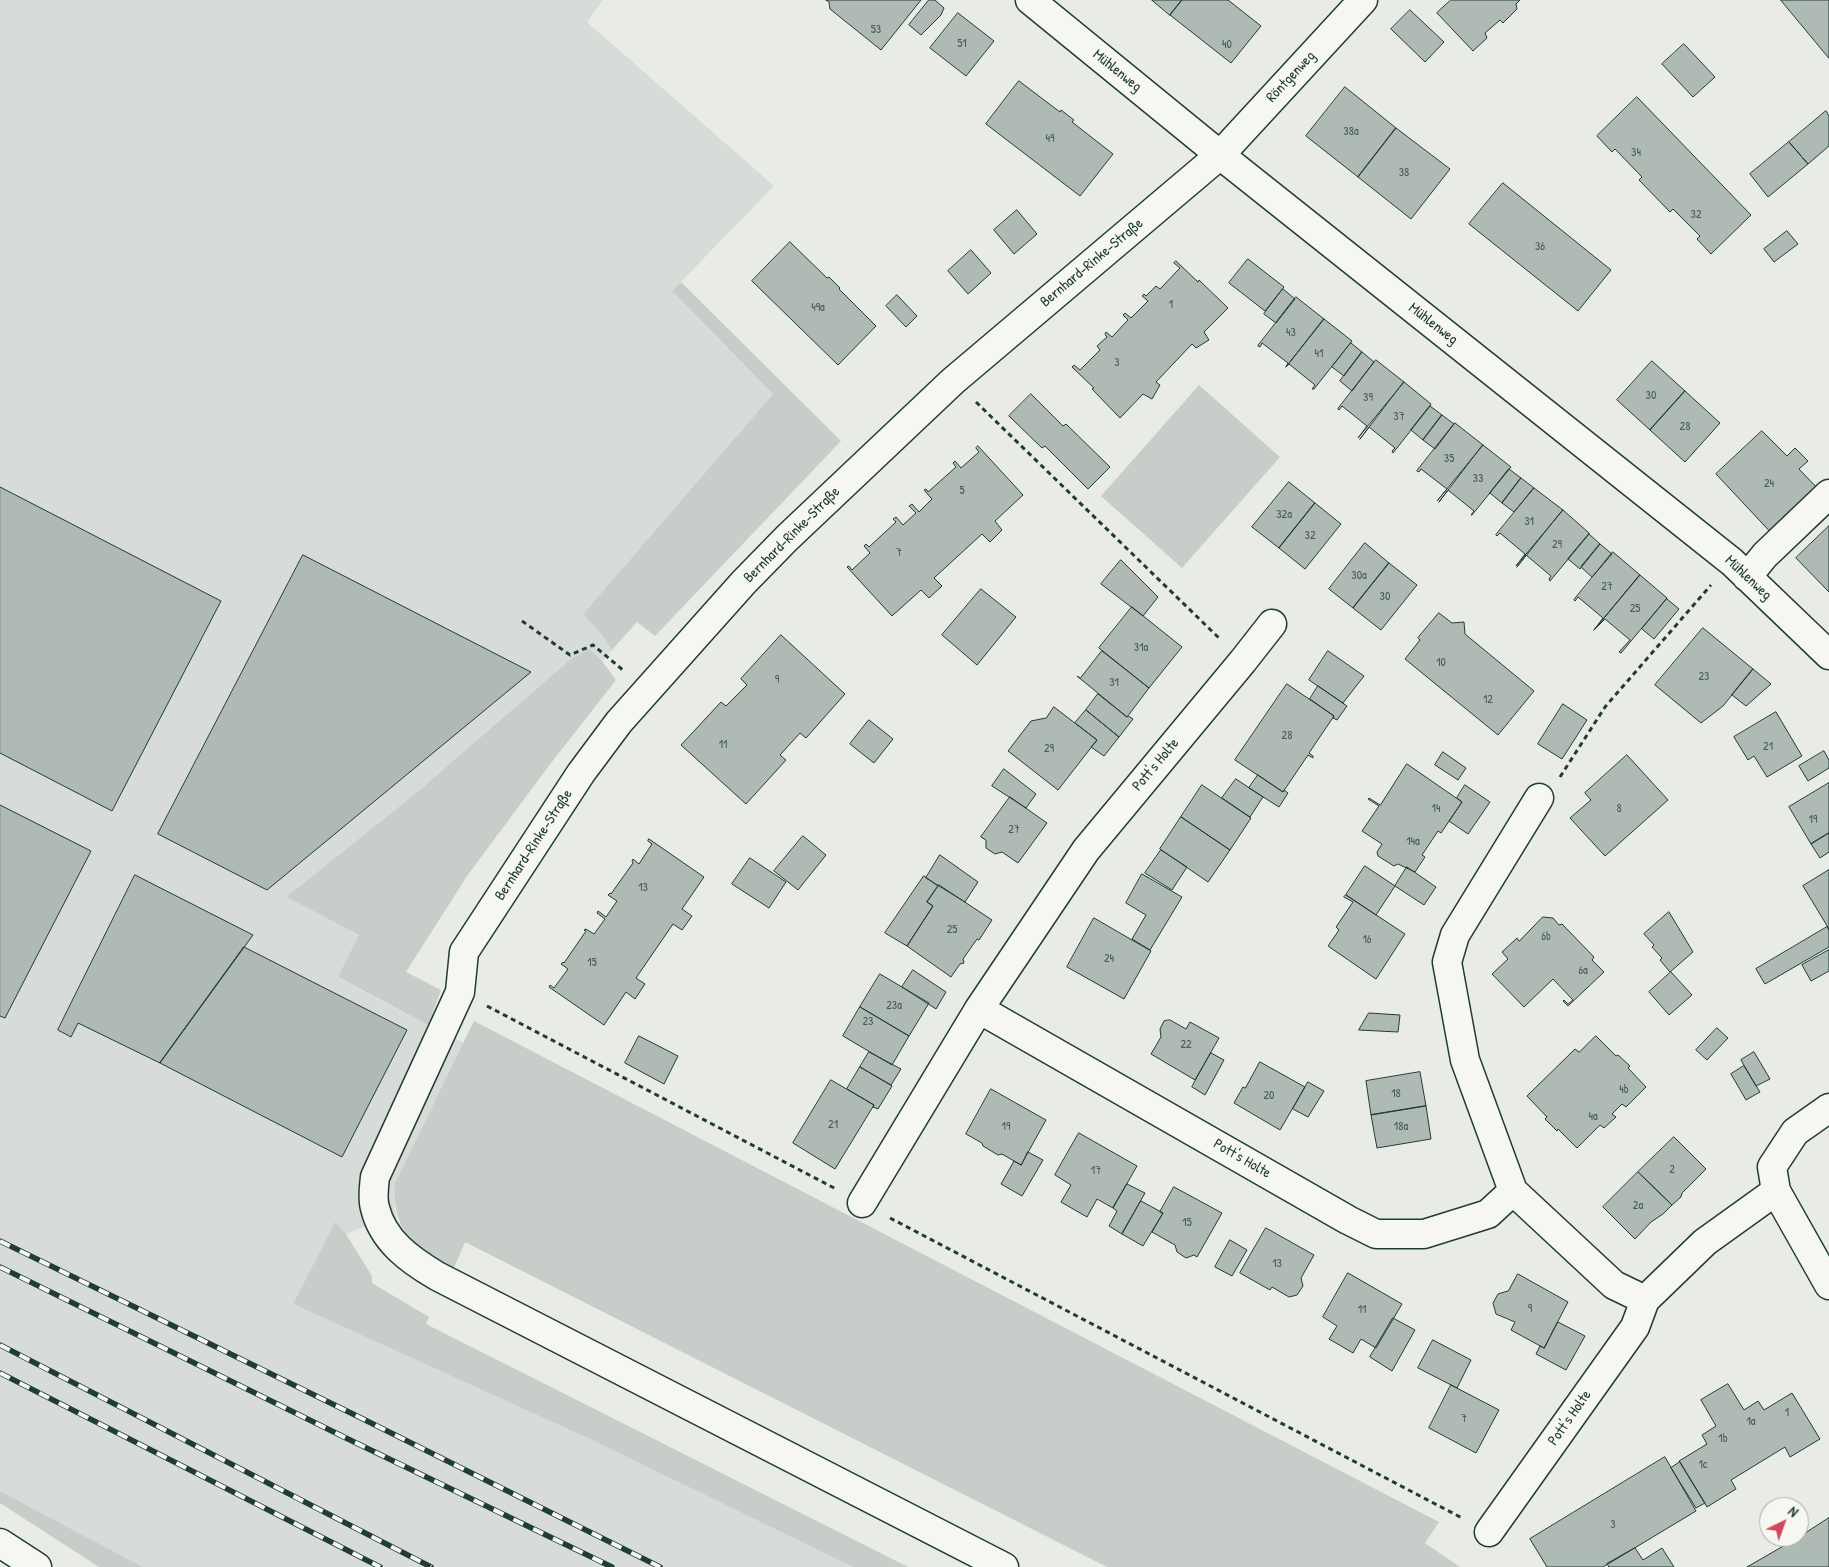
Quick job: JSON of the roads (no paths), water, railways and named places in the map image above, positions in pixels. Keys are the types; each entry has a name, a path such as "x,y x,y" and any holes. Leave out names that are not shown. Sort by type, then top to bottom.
{"street":[{"name":"Mühlenweg","path":"1030,0 1739,570 1829,655"},
{"name":"Röntgenweg","path":"1220,154 1363,0"},
{"name":"Bernhard-Rinke-Straße","path":"1004,1567 446,1281 403,1254 385,1232 374,1207 375,1177 460,992 464,952 581,773 619,722 744,582 787,538 953,381 1220,154"},
{"path":"1739,570 1765,555 1829,494"},
{"name":"Pott's Holte","path":"862,1203 979,1009 1086,850 1272,624"},
{"path":"1539,798 1454,935 1447,962 1465,1060 1513,1191 1614,1285 1645,1300"},
{"name":"Pott's Holte","path":"979,1009 1339,1215 1376,1234 1424,1234 1488,1214 1513,1191"},
{"path":"1829,1108 1795,1132 1772,1167 1776,1191 1829,1285"},
{"name":"Pott's Holte","path":"1489,1532 1635,1327 1645,1300 1705,1242 1776,1191"},
{"path":"0,1543 37,1567"}],"railway":[{"path":"0,1241 660,1567"},
{"path":"0,1267 612,1567"},
{"path":"0,1345 431,1567"},
{"path":"0,1373 380,1567"}]}
